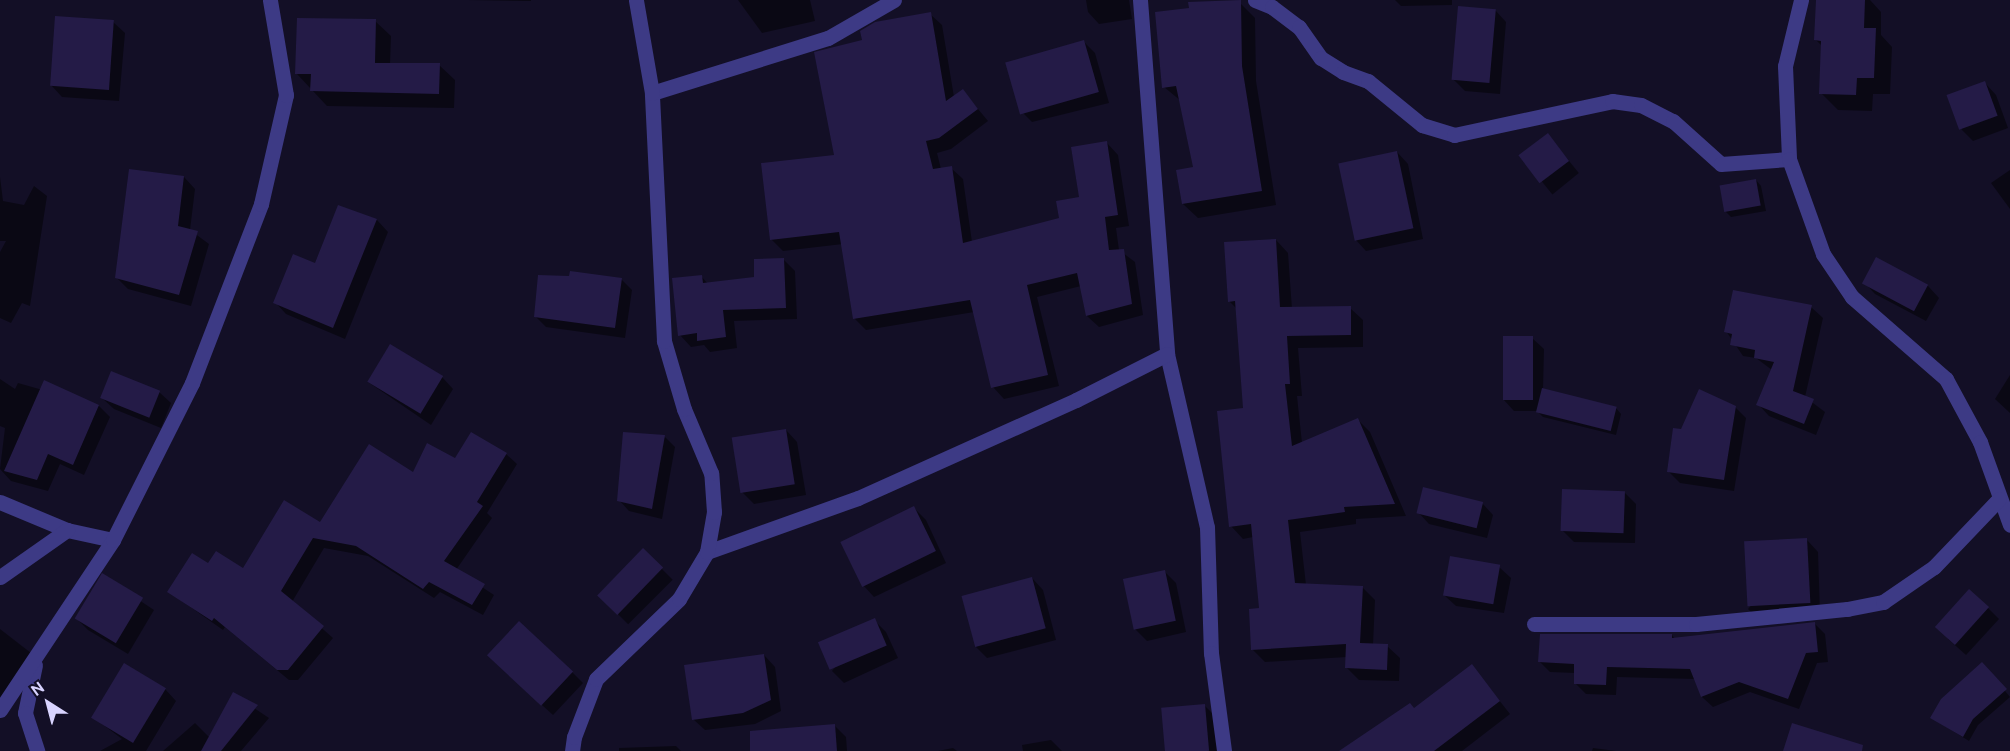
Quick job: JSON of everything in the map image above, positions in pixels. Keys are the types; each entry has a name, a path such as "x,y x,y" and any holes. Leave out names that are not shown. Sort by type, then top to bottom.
{"street":[{"path":"0,710 113,540 192,383 261,204 286,95 270,0"},
{"path":"572,751 574,737 597,679 679,599 707,552 714,512 711,473 684,409 664,341 651,93 636,0"},
{"path":"651,93 828,38 894,0"},
{"path":"1140,0 1167,354 1207,527 1210,653 1224,751"},
{"path":"1255,0 1272,7 1299,27 1321,58 1343,72 1368,81 1422,125 1454,135 1612,101 1641,105 1673,122 1721,164 1789,159"},
{"path":"1801,0 1785,66 1789,159 1823,254 1852,297 1946,379 1980,442 1998,499 2010,525"},
{"path":"707,552 858,498 1076,400 1167,354"},
{"path":"1534,624 1696,624 1847,609 1883,602 1934,567 1998,499"},
{"path":"0,502 67,530 113,540"},
{"path":"0,577 67,530"},
{"path":"37,656 25,713 37,751"}],"building":[{"path":"1241,0 1242,66 1262,191 1182,204 1176,170 1193,167 1176,86 1162,88 1155,12 1189,8 1188,2"},
{"path":"1816,0 1865,0 1864,28 1876,28 1874,78 1857,78 1856,95 1819,94 1821,41 1814,40"},
{"path":"1458,6 1496,9 1489,83 1452,80"},
{"path":"931,12 946,101 963,89 978,109 939,138 926,141 933,169 952,166 963,243 1059,218 1056,201 1079,197 1071,147 1107,141 1118,215 1105,217 1109,250 1124,249 1132,304 1086,316 1077,273 1027,285 1048,375 991,388 970,300 853,319 839,232 770,240 761,163 834,155 814,52 862,40 860,31 875,22"},
{"path":"55,16 114,20 109,90 50,86"},
{"path":"297,18 376,19 375,63 440,63 439,94 310,91 311,74 295,74"},
{"path":"1084,40 1099,92 1020,115 1005,63"},
{"path":"1985,81 1998,116 1959,130 1946,95"},
{"path":"1548,133 1569,161 1540,183 1518,155"},
{"path":"1397,151 1413,228 1355,241 1338,163"},
{"path":"129,169 184,176 178,226 198,231 179,295 115,278"},
{"path":"1756,179 1761,206 1724,212 1720,185"},
{"path":"338,205 377,219 333,328 273,303 293,254 315,263"},
{"path":"1276,239 1280,307 1351,306 1351,335 1287,336 1290,384 1285,384 1292,446 1358,418 1395,504 1344,507 1345,512 1288,520 1295,583 1363,586 1360,643 1388,644 1387,670 1345,668 1346,644 1251,650 1249,609 1259,608 1251,524 1229,527 1217,411 1243,408 1235,301 1228,302 1224,242"},
{"path":"1876,257 1928,285 1914,311 1862,283"},
{"path":"784,258 786,308 723,310 726,337 697,341 697,333 678,336 672,278 702,275 703,283 754,277 754,259"},
{"path":"570,271 622,278 615,328 534,317 538,275 569,276"},
{"path":"1733,290 1812,305 1793,391 1814,399 1804,424 1756,405 1774,362 1754,358 1755,350 1730,345 1732,334 1724,332"},
{"path":"1503,336 1533,336 1533,400 1503,400"},
{"path":"390,344 443,376 420,414 367,382"},
{"path":"111,371 160,391 149,418 100,398"},
{"path":"44,380 99,405 73,465 48,454 37,480 4,471"},
{"path":"1542,388 1617,407 1611,431 1536,412"},
{"path":"1699,389 1736,406 1724,480 1667,472 1673,428 1681,429"},
{"path":"786,429 795,484 740,493 732,438"},
{"path":"471,432 507,453 477,502 483,506 444,561 485,584 472,605 429,582 423,589 356,546 313,538 281,591 324,626 288,670 277,670 214,618 212,621 167,592 192,553 208,563 216,551 243,568 284,500 320,522 369,444 413,472 427,443 455,458"},
{"path":"623,432 665,435 652,509 617,501"},
{"path":"1423,487 1483,502 1477,528 1416,513"},
{"path":"1562,489 1625,491 1623,533 1561,531"},
{"path":"914,506 936,551 862,587 840,542"},
{"path":"1807,538 1810,603 1747,606 1744,541"},
{"path":"643,548 663,567 617,615 597,595"},
{"path":"1450,556 1500,565 1493,604 1443,595"},
{"path":"1165,570 1176,621 1134,630 1123,579"},
{"path":"102,573 143,598 116,643 75,618"},
{"path":"1032,577 1046,628 975,647 961,596"},
{"path":"1969,589 1989,607 1955,645 1935,627"},
{"path":"875,618 887,646 830,670 818,642"},
{"path":"519,621 573,671 541,706 487,655"},
{"path":"1815,622 1818,652 1806,653 1788,699 1739,682 1701,697 1690,669 1607,667 1606,685 1574,684 1574,664 1538,662 1540,634 1672,634 1672,638"},
{"path":"764,654 771,700 743,713 692,720 684,665"},
{"path":"1982,662 2007,689 1973,719 1963,737 1930,718 1941,699"},
{"path":"124,663 166,688 133,743 91,718"},
{"path":"1472,664 1500,701 1434,751 1339,751 1410,703 1414,708"},
{"path":"233,692 258,705 221,751 201,751"},
{"path":"1205,704 1209,751 1165,751 1161,708"},
{"path":"1792,723 1863,745 1862,751 1783,751"},
{"path":"835,724 837,751 750,751 750,731"}]}
